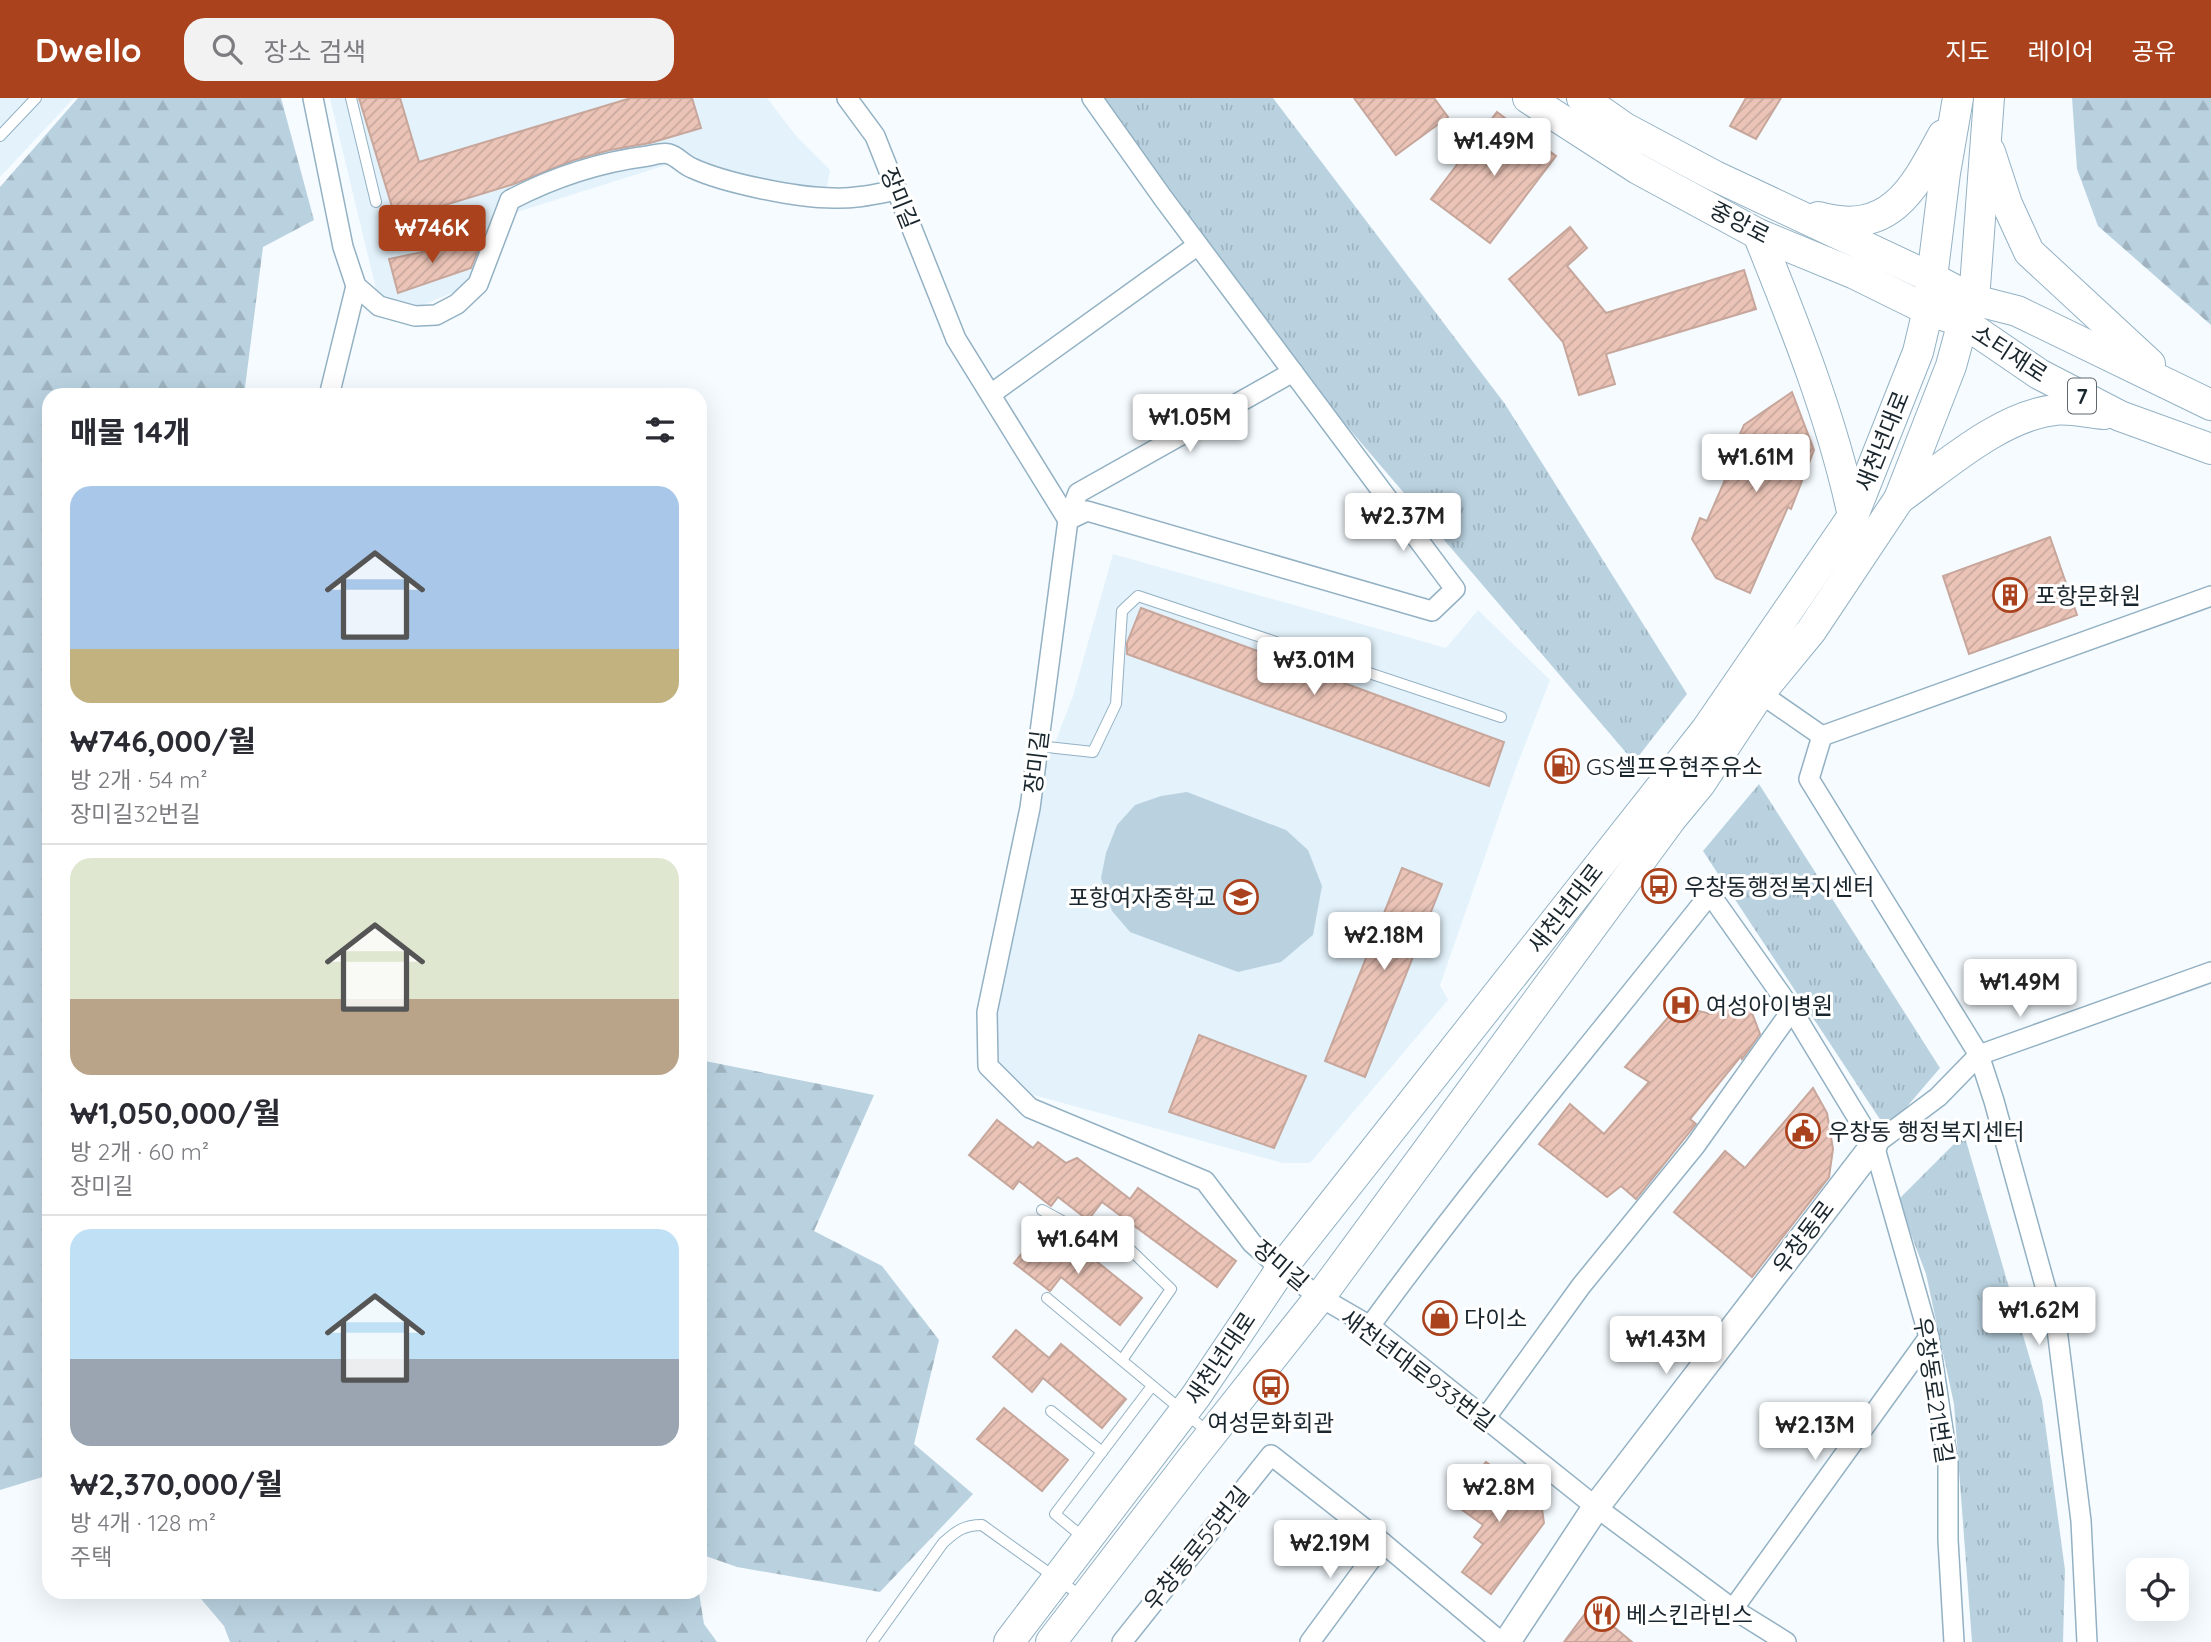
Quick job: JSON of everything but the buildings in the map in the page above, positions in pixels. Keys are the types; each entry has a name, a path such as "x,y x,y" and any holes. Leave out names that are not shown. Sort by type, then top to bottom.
{"main road":[{"name":"중앙로","path":"1528,98 1638,169 1758,233 1855,274 1928,310 1969,311"},
{"name":"중앙로","path":"1582,98 1625,128 1715,176 1932,278 1969,311"},
{"name":"새천년대로","path":"1051,1642 1320,1297 1671,819 1700,784 1760,693 1811,631 1899,499 1951,366 1969,311 1989,98"},
{"path":"1773,204 1835,222 1868,219 1883,213 1909,193 1919,181 1956,107"},
{"name":"새천년대로","path":"1010,1642 1183,1412 1281,1269 1706,730 1853,516 1918,352 1928,310 1956,107"},
{"path":"1985,139 2007,204 2029,252 2143,359 2201,400"},
{"path":"1758,233 1807,358 1843,472 1853,516"},
{"name":"소티재로","path":"1969,311 2017,311 2201,400"},
{"name":"소티재로","path":"1969,311 2039,374 2120,416 2211,449"},
{"path":"1899,499 2001,427 2027,416 2056,410 2120,416"},
{"name":"우창동로","path":"1507,1642 1596,1507 1874,1145"}],"street":[{"path":"313,98 343,247 356,286 379,306 415,316 436,315 457,304 478,284 510,200 561,177 639,157 668,153 692,168 780,192 832,198 865,197 897,190"},
{"name":"장미길","path":"847,98 875,135 956,339 1068,520 1030,808 987,1012 988,1066 1030,1108 1205,1181 1252,1244 1320,1297"},
{"path":"1068,520 1087,511 1432,611 1455,589 1163,198 1092,98"},
{"path":"991,394 1198,245"},
{"path":"331,388 356,286"},
{"path":"1068,520 1078,493 1293,372"},
{"path":"1822,736 2211,596"},
{"path":"1760,693 1822,736"},
{"path":"1822,736 1809,779 1979,1055 1994,1101 2057,1329 2081,1521 2087,1642"},
{"name":"우창동로21번길","path":"1370,1326 1449,1219 1570,1072 1710,894 1792,1010 1874,1145 1929,1337 1948,1463 1948,1540 1954,1642"},
{"name":"우창동로","path":"1874,1145 1938,1097 1979,1055 2211,971"},
{"path":"1484,1420 1581,1286 1695,1146 1792,1010"},
{"name":"새천년대로933번길","path":"1320,1297 1370,1326 1484,1420 1596,1507 1733,1609 1786,1642"},
{"path":"1733,1609 1929,1337"},
{"name":"우창동로55번길","path":"1122,1642 1271,1455 1383,1543"},
{"path":"1310,1642 1383,1543 1502,1642"}],"lane":[{"path":"0,136 36,98"},
{"path":"351,98 376,202"},
{"path":"1038,746 1093,752 1116,704 1122,611 1138,596 1501,717"},
{"path":"1042,1210 1075,1228 1115,1235 1171,1289 1122,1360"},
{"path":"1047,1298 1211,1434"},
{"path":"1087,1541 1055,1514 1152,1386"},
{"path":"1051,1411 1102,1452"},
{"path":"872,1642 943,1543 956,1531 968,1525 982,1525 1084,1598"}],"shaded area":[{"path":"0,98 74,98 0,177"},
{"path":"330,98 767,98 796,136 830,170 826,192 679,161 504,216 468,286 402,314 376,289"},
{"name":"포항여자중학교","path":"1113,554 1446,648 1478,610 1550,680 1514,773 1440,985 1448,1000 1310,1163 1283,1163 1019,1091 988,1066 1030,808 1073,696"}],"green space":[{"path":"78,98 281,98 314,220 263,247 245,388 42,388 42,1477 0,1490 0,187"},
{"path":"1092,98 1273,98 1505,404 1687,694 1634,762 1233,293"},
{"path":"2072,98 2211,98 2211,325 2098,226 2077,169"},
{"path":"1759,784 1940,1068 1887,1130 1703,851"},
{"path":"1187,792 1286,830 1308,850 1322,886 1313,935 1281,962 1238,972 1130,932 1112,911 1101,878 1106,853 1117,825 1135,805 1161,796"},
{"path":"707,1061 874,1095 814,1231 882,1266 939,1340 914,1444 973,1494 880,1592 737,1567 707,1556"},
{"path":"1964,1134 2042,1400 2065,1570 2063,1642 1972,1642 1954,1404 1926,1274 1898,1200"},
{"path":"201,1599 700,1599 704,1624 717,1642 230,1642 224,1626"}],"place":[{"name":"포항문화원","path":"2010,595"},
{"name":"GS셀프우현주유소","path":"1562,766"},
{"name":"우창동행정복지센터","path":"1659,886"},
{"name":"포항여자중학교","path":"1241,897"},
{"name":"여성아이병원","path":"1681,1005"},
{"name":"우창동 행정복지센터","path":"1803,1131"},
{"name":"다이소","path":"1440,1318"},
{"name":"여성문화회관","path":"1271,1387"},
{"name":"베스킨라빈스","path":"1602,1614"}]}
